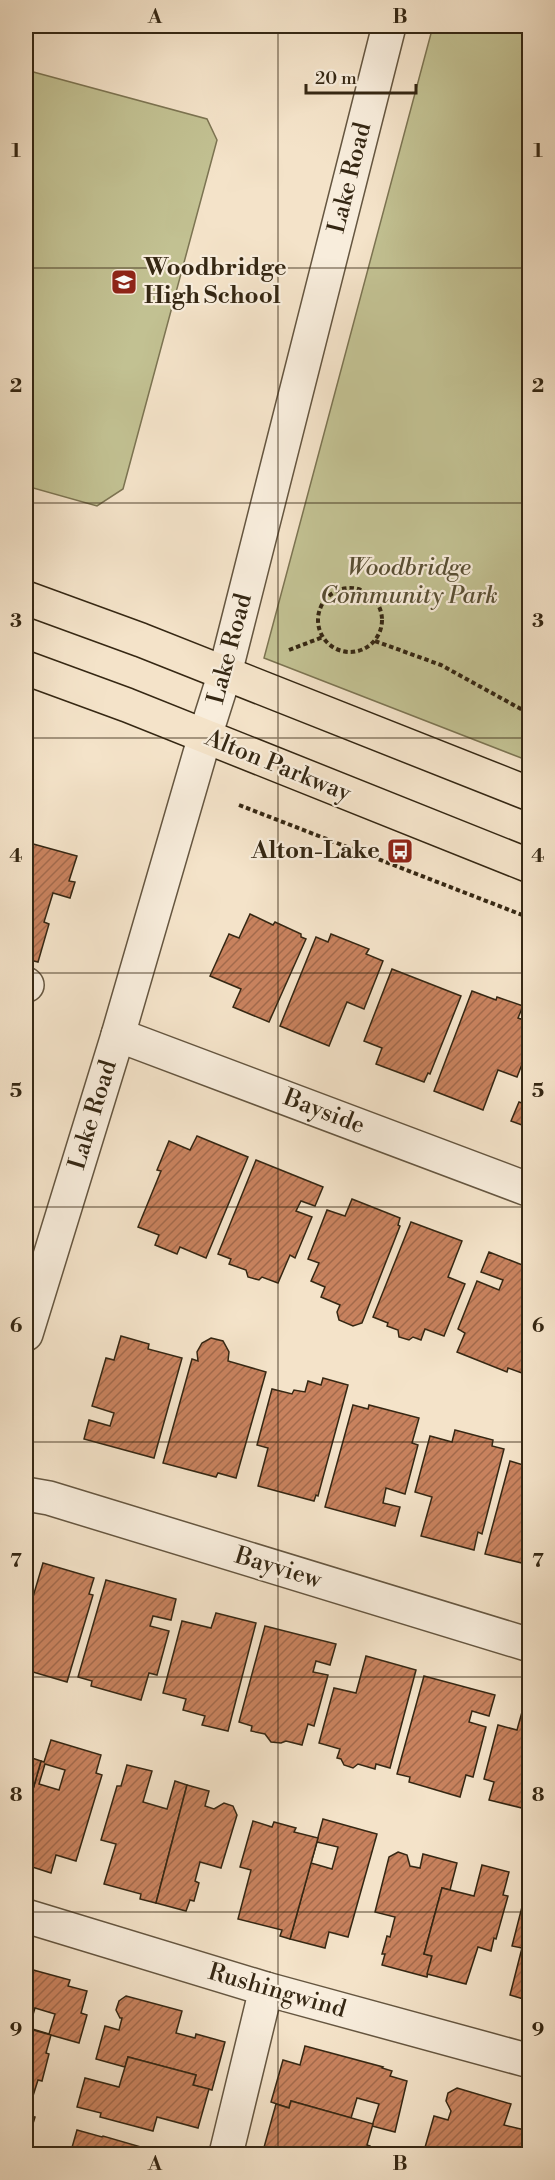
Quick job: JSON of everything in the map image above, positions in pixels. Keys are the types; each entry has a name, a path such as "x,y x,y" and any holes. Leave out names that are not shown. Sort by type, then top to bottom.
{"main road":[{"path":"26,598 141,640 530,794"},
{"name":"Alton Parkway","path":"26,668 127,705 530,866"}],"street":[{"name":"Lake Road","path":"27,1322 118,1035 225,673 389,26"},
{"name":"Bayside","path":"118,1035 530,1190"},
{"name":"Bayview","path":"26,1494 49,1497 530,1645"},
{"name":"Rushingwind","path":"26,1916 267,1989 530,2061"},
{"path":"226,2154 267,1989"}],"path":[{"path":"347,587 359,588 371,595 380,606 383,619 379,634 375,641 363,650 341,651 328,645 323,637 320,633 318,618 321,605 330,595 347,587"},
{"path":"289,650 323,637"},
{"path":"375,641 441,665 530,714"},
{"path":"239,805 530,918"}],"green space":[{"name":"Woodbridge Community Park","path":"433,26 529,26 529,761 264,658"},
{"path":"26,70 207,119 217,140 123,489 97,506 26,486"}],"building":[{"path":"26,842 77,856 69,881 75,882 70,898 53,893 44,922 49,924 38,962 26,959"},
{"path":"250,914 273,925 275,922 301,934 301,937 306,939 269,1022 233,1007 241,989 210,976 229,934 239,938"},
{"path":"331,934 369,949 366,954 383,961 364,1009 347,1002 329,1046 280,1026 316,937 328,942"},
{"path":"392,969 461,996 430,1074 428,1073 424,1082 376,1064 382,1048 364,1041"},
{"path":"472,991 496,1000 497,997 523,1006 518,1018 530,1022 530,1044 517,1077 498,1070 483,1110 434,1091"},
{"path":"519,1102 530,1106 530,1128 511,1121"},
{"path":"197,1136 248,1157 206,1258 180,1247 177,1254 155,1245 159,1235 138,1227 161,1171 157,1170 169,1141 190,1150"},
{"path":"256,1160 323,1187 315,1206 301,1201 296,1211 312,1217 295,1258 290,1255 278,1283 262,1277 259,1280 248,1277 246,1270 229,1264 231,1259 218,1254"},
{"path":"352,1199 400,1218 398,1225 400,1226 362,1323 353,1326 339,1320 337,1312 340,1305 321,1297 325,1287 311,1281 319,1263 308,1259 327,1210 345,1216"},
{"path":"411,1222 462,1241 448,1277 465,1284 444,1336 425,1329 421,1340 413,1337 409,1340 399,1337 398,1330 387,1326 388,1323 373,1317"},
{"path":"489,1252 530,1268 530,1353 522,1373 508,1368 507,1372 457,1352 465,1333 458,1329 477,1281 499,1290 503,1280 481,1272"},
{"path":"121,1336 149,1344 148,1349 182,1358 154,1458 84,1439 89,1420 110,1426 114,1413 92,1406 106,1358 114,1360"},
{"path":"211,1338 223,1341 229,1352 228,1361 266,1372 236,1478 218,1473 216,1477 163,1463 192,1359 198,1361 197,1352 202,1343"},
{"path":"323,1378 348,1385 318,1496 316,1495 314,1501 258,1486 268,1448 257,1445 272,1389 292,1394 294,1390 305,1392 308,1381 321,1385"},
{"path":"353,1405 368,1409 369,1405 419,1418 412,1443 418,1445 405,1494 386,1488 383,1503 400,1507 395,1526 325,1507"},
{"path":"455,1430 493,1440 492,1446 504,1449 482,1534 478,1532 474,1550 421,1536 432,1497 415,1492 430,1436 452,1442"},
{"path":"510,1461 530,1467 530,1565 485,1554"},
{"path":"43,1563 94,1578 89,1594 93,1595 67,1682 26,1670 26,1605 30,1607"},
{"path":"106,1580 176,1599 171,1620 153,1616 150,1626 169,1631 157,1675 149,1673 141,1700 91,1686 92,1681 78,1677"},
{"path":"216,1613 256,1623 228,1731 202,1725 205,1716 183,1710 186,1699 163,1693 182,1621 211,1628"},
{"path":"265,1626 336,1644 330,1665 316,1661 313,1672 328,1675 314,1726 308,1724 302,1745 286,1741 271,1742 265,1734 251,1731 252,1726 239,1722"},
{"path":"366,1656 416,1670 390,1768 376,1764 375,1769 358,1764 353,1768 344,1765 341,1759 337,1758 340,1749 319,1743 334,1688 356,1693"},
{"path":"424,1676 495,1695 489,1716 472,1711 469,1722 486,1727 473,1777 466,1775 460,1797 409,1782 410,1777 397,1774"},
{"path":"522,1712 530,1714 530,1810 489,1800 494,1782 484,1779 498,1725 517,1730"},
{"path":"51,1740 101,1755 96,1773 102,1775 76,1861 56,1855 51,1873 26,1865 26,1814 41,1761 44,1762","holes":["45,1764 65,1770 59,1790 39,1784"]},
{"path":"26,1756 41,1761 26,1814"},
{"path":"127,1765 152,1771 143,1802 167,1809 175,1781 187,1785 156,1903 140,1899 141,1894 104,1884 116,1844 101,1840 117,1786 121,1786"},
{"path":"187,1785 209,1791 205,1806 214,1809 224,1803 233,1806 237,1815 221,1868 200,1862 195,1881 199,1883 194,1901 190,1900 186,1911 156,1903"},
{"path":"323,1819 377,1834 348,1937 329,1932 325,1948 290,1939","holes":["317,1842 338,1847 332,1869 311,1863"]},
{"path":"253,1821 272,1827 274,1822 296,1828 294,1832 318,1838 290,1939 280,1936 282,1930 238,1919 251,1870 240,1867"},
{"path":"398,1852 407,1855 410,1866 420,1868 423,1854 457,1863 450,1890 442,1888 424,1954 432,1956 427,1977 382,1965 385,1954 382,1954 387,1936 390,1937 395,1917 375,1912 389,1857"},
{"path":"482,1865 509,1872 503,1895 508,1896 491,1951 478,1947 466,1984 427,1974 432,1956 424,1954 442,1888 474,1896"},
{"path":"524,1899 530,1900 530,2001 510,1995 522,1948 512,1946"},
{"path":"26,1968 70,1980 68,1986 87,1991 81,2013 87,2015 79,2043 26,2028","holes":["35,2008 55,2014 49,2034 29,2028"]},
{"path":"126,1996 182,2011 176,2033 195,2038 196,2034 225,2042 212,2090 193,2085 196,2075 128,2057 125,2067 96,2059 105,2026 119,2030 122,2018 116,2010 119,2001"},
{"path":"26,2028 51,2035 42,2081 38,2080 32,2099 26,2097"},
{"path":"305,2046 383,2067 392,2071 390,2076 407,2081 395,2132 372,2126 379,2104 357,2098 351,2118 291,2101 289,2108 271,2102 283,2060 300,2065"},
{"path":"128,2057 196,2075 193,2085 209,2089 198,2128 157,2117 153,2131 100,2117 101,2113 77,2107 85,2078 119,2087"},
{"path":"457,2088 511,2104 504,2125 525,2130 525,2127 530,2128 530,2154 479,2154 459,2149 457,2154 424,2151 434,2116 448,2120 451,2111 446,2101 448,2093"},
{"path":"291,2101 373,2124 367,2145 370,2146 368,2154 274,2154 263,2151 276,2104 289,2108"},
{"path":"26,2115 35,2117 28,2140 33,2140 28,2154 26,2154"},
{"path":"77,2130 165,2154 65,2154 66,2150 71,2151"}],"place":[{"name":"Woodbridge High School","path":"124,282"},
{"name":"Alton-Lake","path":"400,851"}]}
